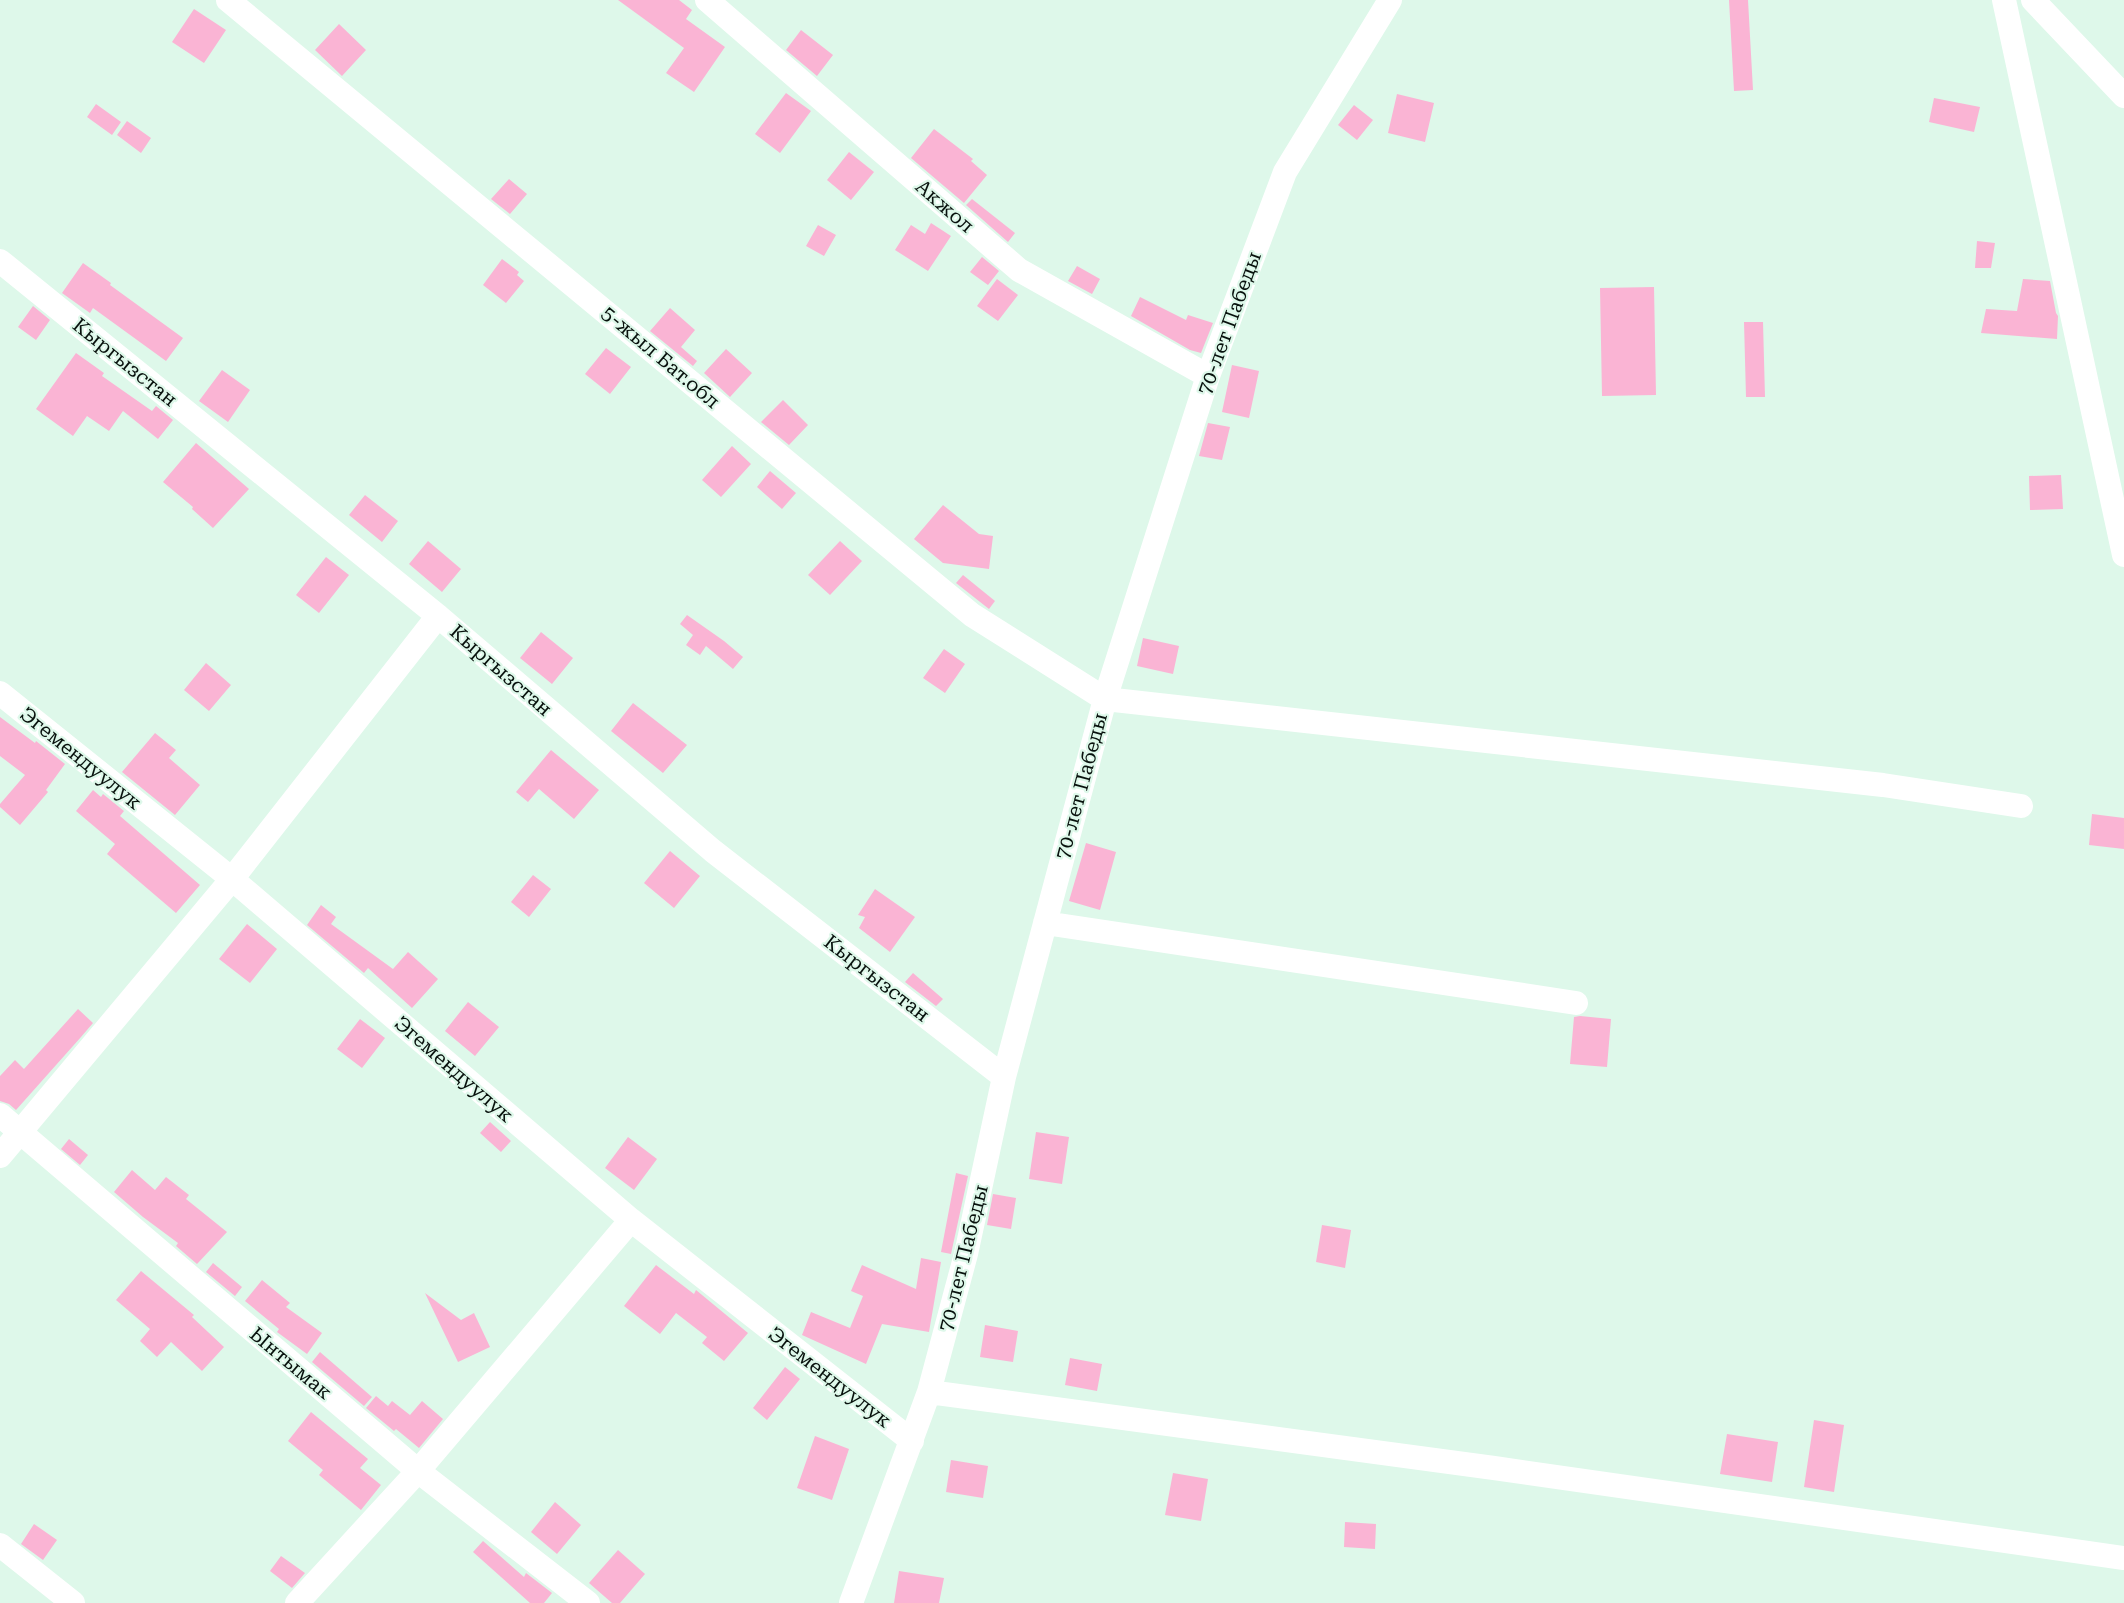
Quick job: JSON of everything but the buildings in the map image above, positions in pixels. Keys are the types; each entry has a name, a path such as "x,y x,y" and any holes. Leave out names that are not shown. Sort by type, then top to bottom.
{"street":[{"name":"5-жыл Бат.обл","path":"228,0 972,615 1105,699"},
{"name":"Акжол","path":"707,0 1019,270 1208,376"},
{"name":"70-лет Пабеды","path":"852,1603 928,1392 966,1254 1004,1077 1105,699 1208,376 1285,172 1390,0"},
{"path":"2004,0 2124,555"},
{"path":"2033,0 2124,96"},
{"name":"Кыргызстан","path":"0,261 438,616 713,851 1004,1077"},
{"path":"0,1156 232,879 438,616"},
{"name":"Эгемендуулук","path":"0,693 232,879 631,1220 912,1441"},
{"path":"1105,699 1883,785 2021,806"},
{"path":"1045,923 1576,1003"},
{"name":"Ынтымак","path":"0,1115 418,1471 588,1603"},
{"path":"297,1603 418,1471 631,1220"},
{"path":"928,1392 1482,1466 2124,1558"},
{"path":"0,1545 73,1603"}]}
